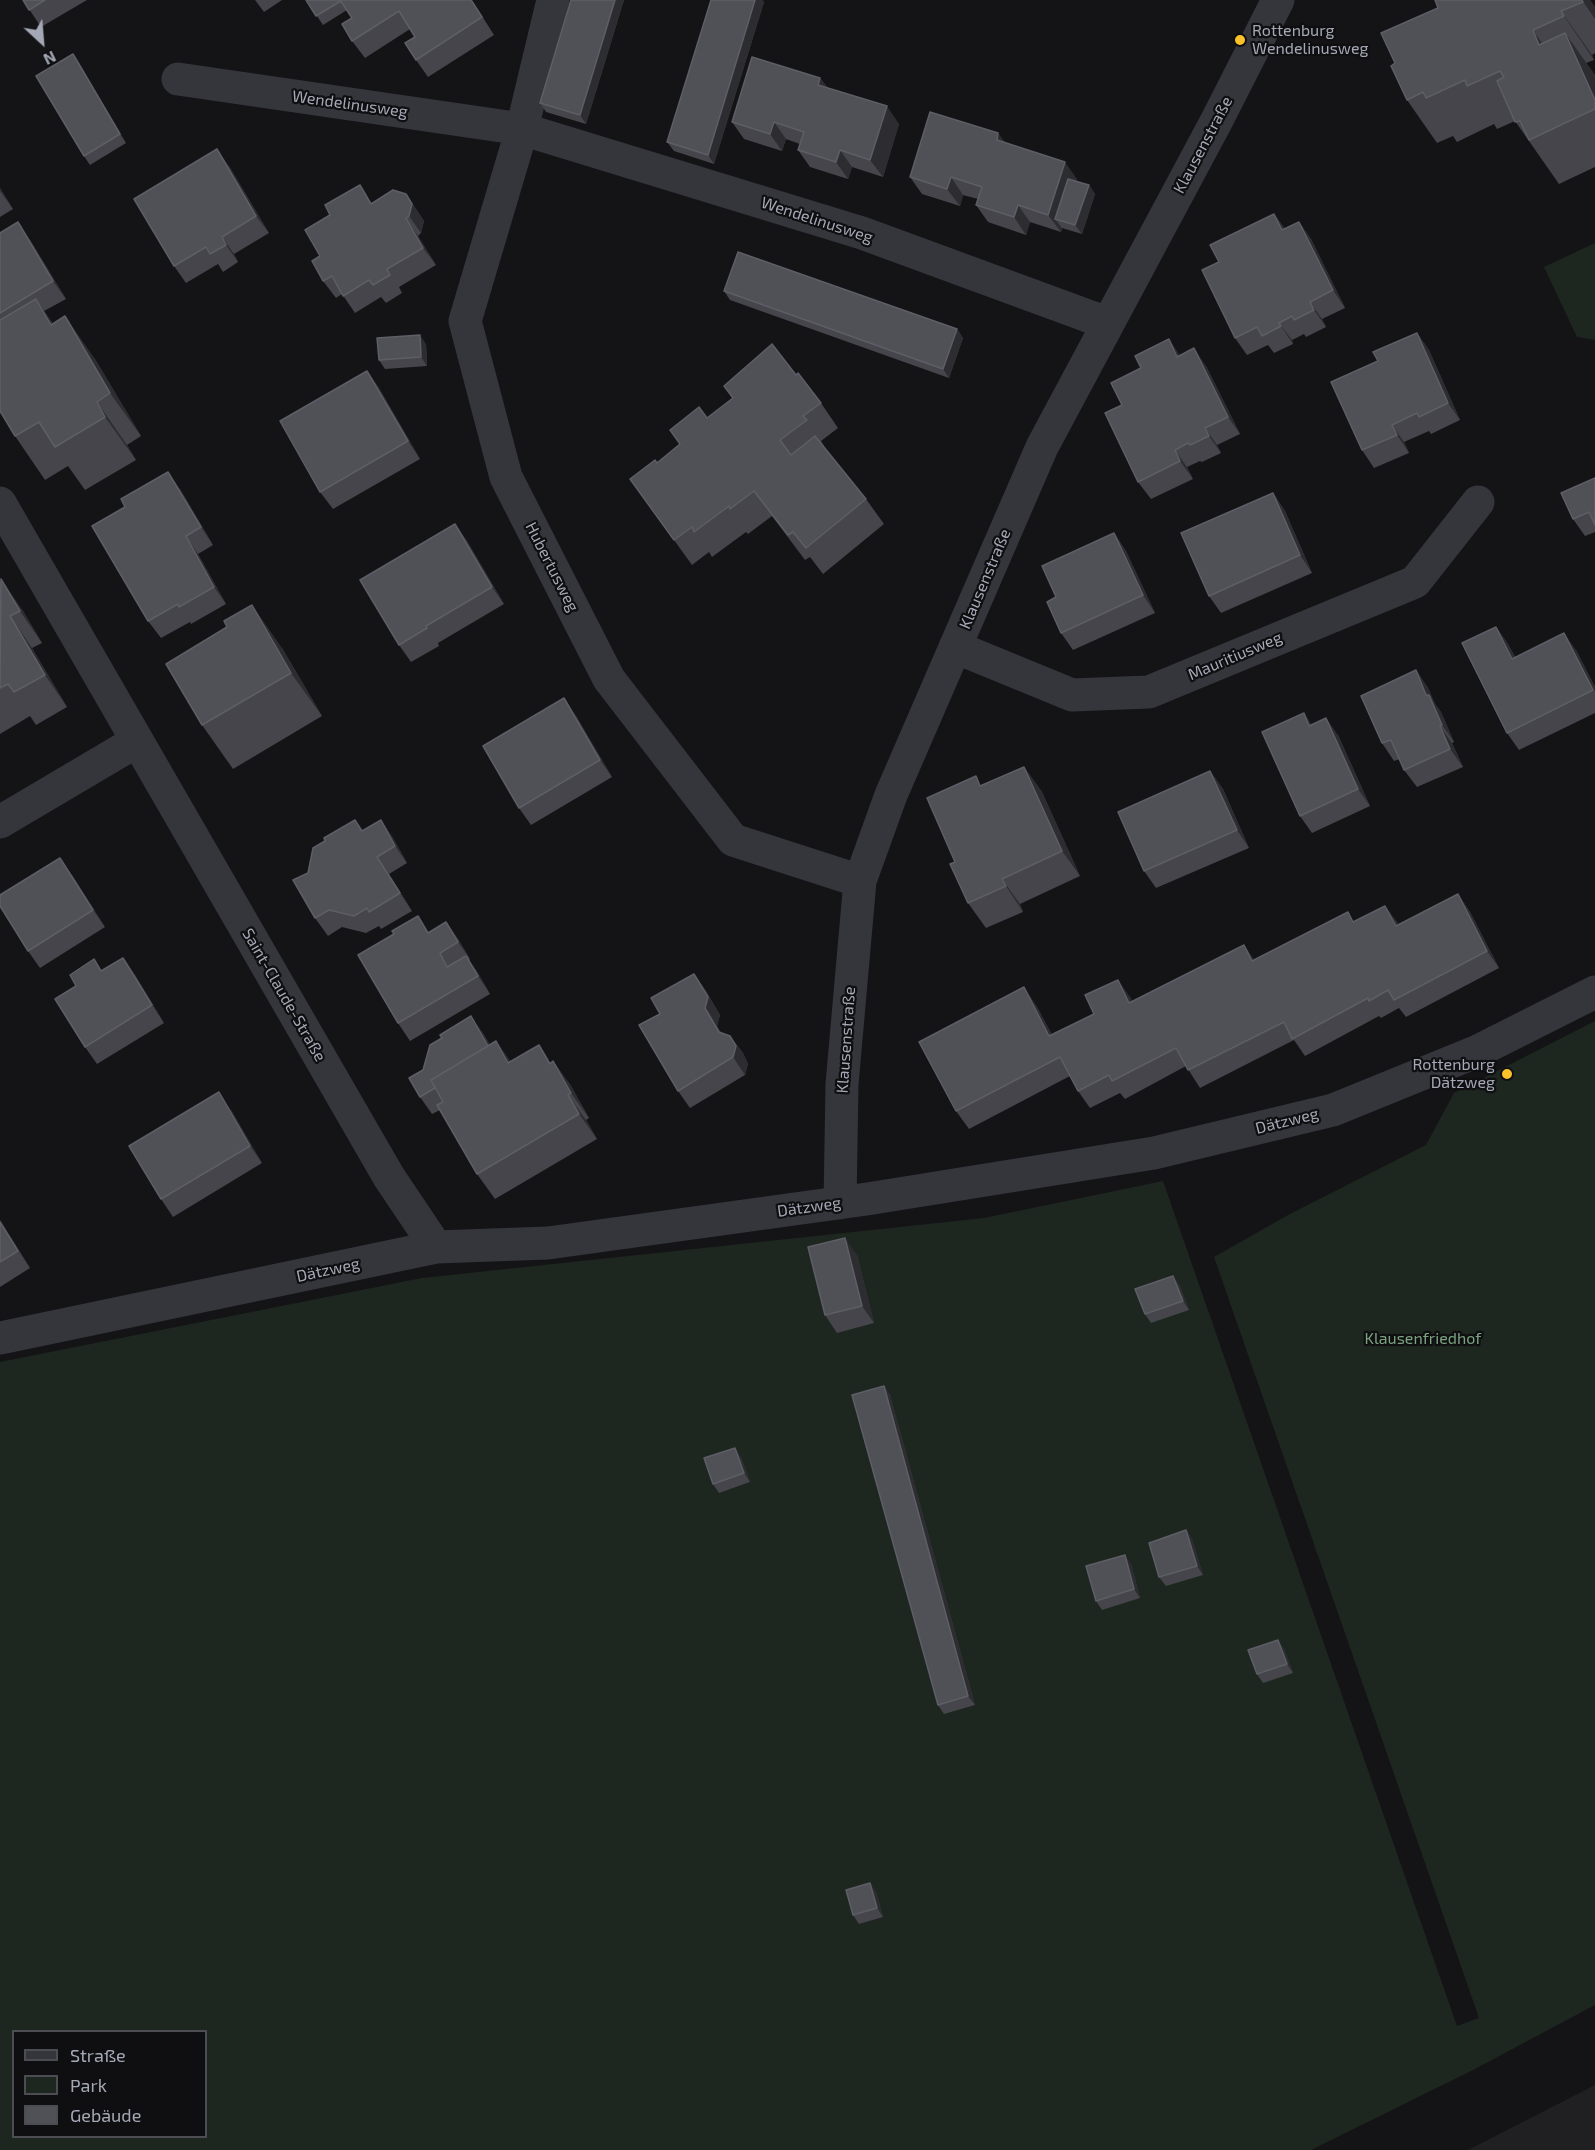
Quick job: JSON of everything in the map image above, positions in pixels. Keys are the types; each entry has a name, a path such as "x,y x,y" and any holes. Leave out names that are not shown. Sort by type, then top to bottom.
{"street":[{"path":"522,129 553,0"},
{"name":"Klausenstraße","path":"840,1203 842,1084 860,881 891,795 1042,447 1217,120 1278,0"},
{"name":"Wendelinusweg","path":"178,79 522,129 862,234 1107,323"},
{"name":"Hubertusweg","path":"522,129 465,321 506,477 609,679 733,840 860,881"},
{"name":"Mauritiusweg","path":"955,647 1072,695 1149,692 1415,582 1478,502"},
{"name":"Saint-Claude-Straße","path":"0,503 389,1178 436,1247"},
{"path":"0,822 137,741"},
{"name":"Dätzweg","path":"0,1338 436,1247 548,1243 840,1203 1154,1153 1333,1110 1478,1051 1595,992"}],"shaded area":[{"path":"1595,2085 1595,2150 1468,2150"}],"green space":[{"path":"1595,243 1595,340 1577,337 1544,267"},
{"name":"Klausenfriedhof","path":"1595,1021 1595,2005 1473,2070 1311,2150 0,2150 0,1362 422,1278 984,1218 1163,1181 1457,2026 1479,2018 1214,1257 1288,1215 1426,1145 1454,1093"}],"building":[{"path":"23,0 45,0 29,10"},
{"path":"306,0 340,0 341,1 316,16"},
{"path":"340,0 471,0 482,17 416,60 405,43 415,37 399,11 352,41 342,24 352,18"},
{"path":"571,0 615,0 580,115 540,103"},
{"path":"711,0 755,0 708,155 667,142"},
{"path":"1435,0 1582,0 1583,2 1561,11 1564,16 1533,30 1539,45 1565,33 1595,100 1595,109 1529,140 1520,121 1515,122 1497,81 1504,77 1500,71 1467,86 1465,80 1426,98 1423,92 1407,100 1391,66 1395,63 1381,33 1438,8"},
{"path":"73,54 120,134 84,156 36,76"},
{"path":"752,57 820,78 818,85 887,106 870,160 840,150 836,162 798,150 804,132 774,122 770,134 732,122"},
{"path":"930,112 998,133 997,140 1065,162 1048,215 1018,205 1014,217 976,205 982,187 951,177 947,189 910,177"},
{"path":"217,149 256,216 222,237 226,245 210,254 206,247 174,266 134,199"},
{"path":"1068,179 1089,185 1075,225 1055,219"},
{"path":"360,185 371,204 393,190 406,194 412,204 409,216 406,218 423,248 387,269 390,275 373,285 369,280 343,296 332,276 323,281 312,261 320,256 305,230 330,215 325,205"},
{"path":"1274,214 1282,230 1299,222 1333,290 1310,302 1314,310 1294,320 1292,316 1279,323 1281,326 1262,336 1257,327 1235,338 1202,270 1219,262 1210,245"},
{"path":"18,222 53,281 0,313 0,233"},
{"path":"738,252 957,329 943,369 724,291"},
{"path":"36,299 51,325 65,316 110,393 97,402 105,417 55,447 39,422 15,436 0,411 0,320"},
{"path":"1417,333 1448,403 1419,417 1417,413 1392,425 1397,435 1362,450 1331,382 1378,361 1373,352"},
{"path":"420,335 421,357 379,360 377,338"},
{"path":"1169,339 1177,357 1194,348 1228,417 1205,428 1209,436 1175,450 1180,461 1138,482 1105,413 1122,405 1111,383 1141,368 1135,356"},
{"path":"772,344 821,403 803,416 807,420 780,440 791,455 815,436 866,499 806,548 793,532 788,535 754,491 694,532 692,527 674,540 630,479 655,460 657,463 680,444 670,430 699,407 707,418 733,398 724,386"},
{"path":"367,371 408,441 320,492 280,421"},
{"path":"168,472 201,527 186,536 214,587 148,621 92,526 125,507 121,499"},
{"path":"1595,478 1595,525 1589,512 1573,519 1561,493"},
{"path":"1273,493 1300,555 1209,596 1181,533"},
{"path":"455,524 492,587 426,626 427,628 399,645 360,580"},
{"path":"1114,533 1143,595 1061,633 1047,602 1056,597 1042,566"},
{"path":"1,579 20,611 10,616 45,675 14,692 8,684 0,688"},
{"path":"252,605 291,673 202,725 166,664 227,627 224,621"},
{"path":"1496,627 1512,659 1564,633 1593,690 1507,733 1462,643"},
{"path":"1416,670 1442,725 1440,726 1450,749 1404,770 1391,740 1382,743 1361,696"},
{"path":"564,698 600,760 519,808 483,746"},
{"path":"1304,713 1309,726 1326,718 1358,789 1300,816 1262,732"},
{"path":"1024,767 1062,851 1002,879 1006,886 968,903 950,864 955,862 927,798 976,776 980,786"},
{"path":"1210,771 1237,830 1144,871 1118,812"},
{"path":"355,820 362,831 381,820 395,846 377,857 400,893 369,912 367,908 354,916 329,910 315,918 293,880 308,873 313,848 325,841 324,838"},
{"path":"60,858 93,910 28,951 0,906 0,895"},
{"path":"1458,894 1487,951 1394,1000 1388,990 1369,1001 1368,998 1292,1039 1284,1022 1188,1070 1176,1048 1112,1081 1109,1075 1078,1091 1060,1057 956,1111 919,1042 1024,987 1049,1036 1094,1014 1085,995 1118,980 1129,1003 1244,945 1252,961 1348,912 1353,922 1385,906 1396,926"},
{"path":"418,916 428,933 446,922 458,942 440,953 447,967 466,956 478,976 398,1023 358,955 394,934 392,931"},
{"path":"123,958 152,1005 85,1047 55,999 76,986 70,975 94,959 101,971"},
{"path":"694,974 708,997 705,1008 719,1032 730,1036 736,1046 733,1057 678,1091 639,1025 660,1014 651,998"},
{"path":"471,1016 488,1046 431,1080 435,1088 420,1097 409,1078 423,1070 430,1045 442,1038 440,1035"},
{"path":"496,1041 508,1063 539,1045 550,1064 553,1061 571,1093 568,1095 579,1114 477,1174 437,1105 443,1102 431,1080"},
{"path":"219,1092 250,1146 161,1199 129,1146"},
{"path":"0,1222 18,1251 0,1262"},
{"path":"845,1238 862,1306 825,1315 808,1247"},
{"path":"1173,1276 1183,1301 1145,1314 1135,1289"},
{"path":"884,1386 968,1696 938,1705 852,1395"},
{"path":"735,1448 744,1473 713,1484 704,1458"},
{"path":"1186,1530 1197,1566 1159,1577 1149,1543"},
{"path":"1125,1555 1134,1589 1096,1601 1086,1566"},
{"path":"1278,1640 1287,1664 1257,1674 1248,1650"},
{"path":"870,1883 877,1908 853,1915 846,1890"}],"place":[{"name":"Rottenburg Wendelinusweg","path":"1240,40"},
{"name":"Rottenburg Dätzweg","path":"1507,1074"}]}
